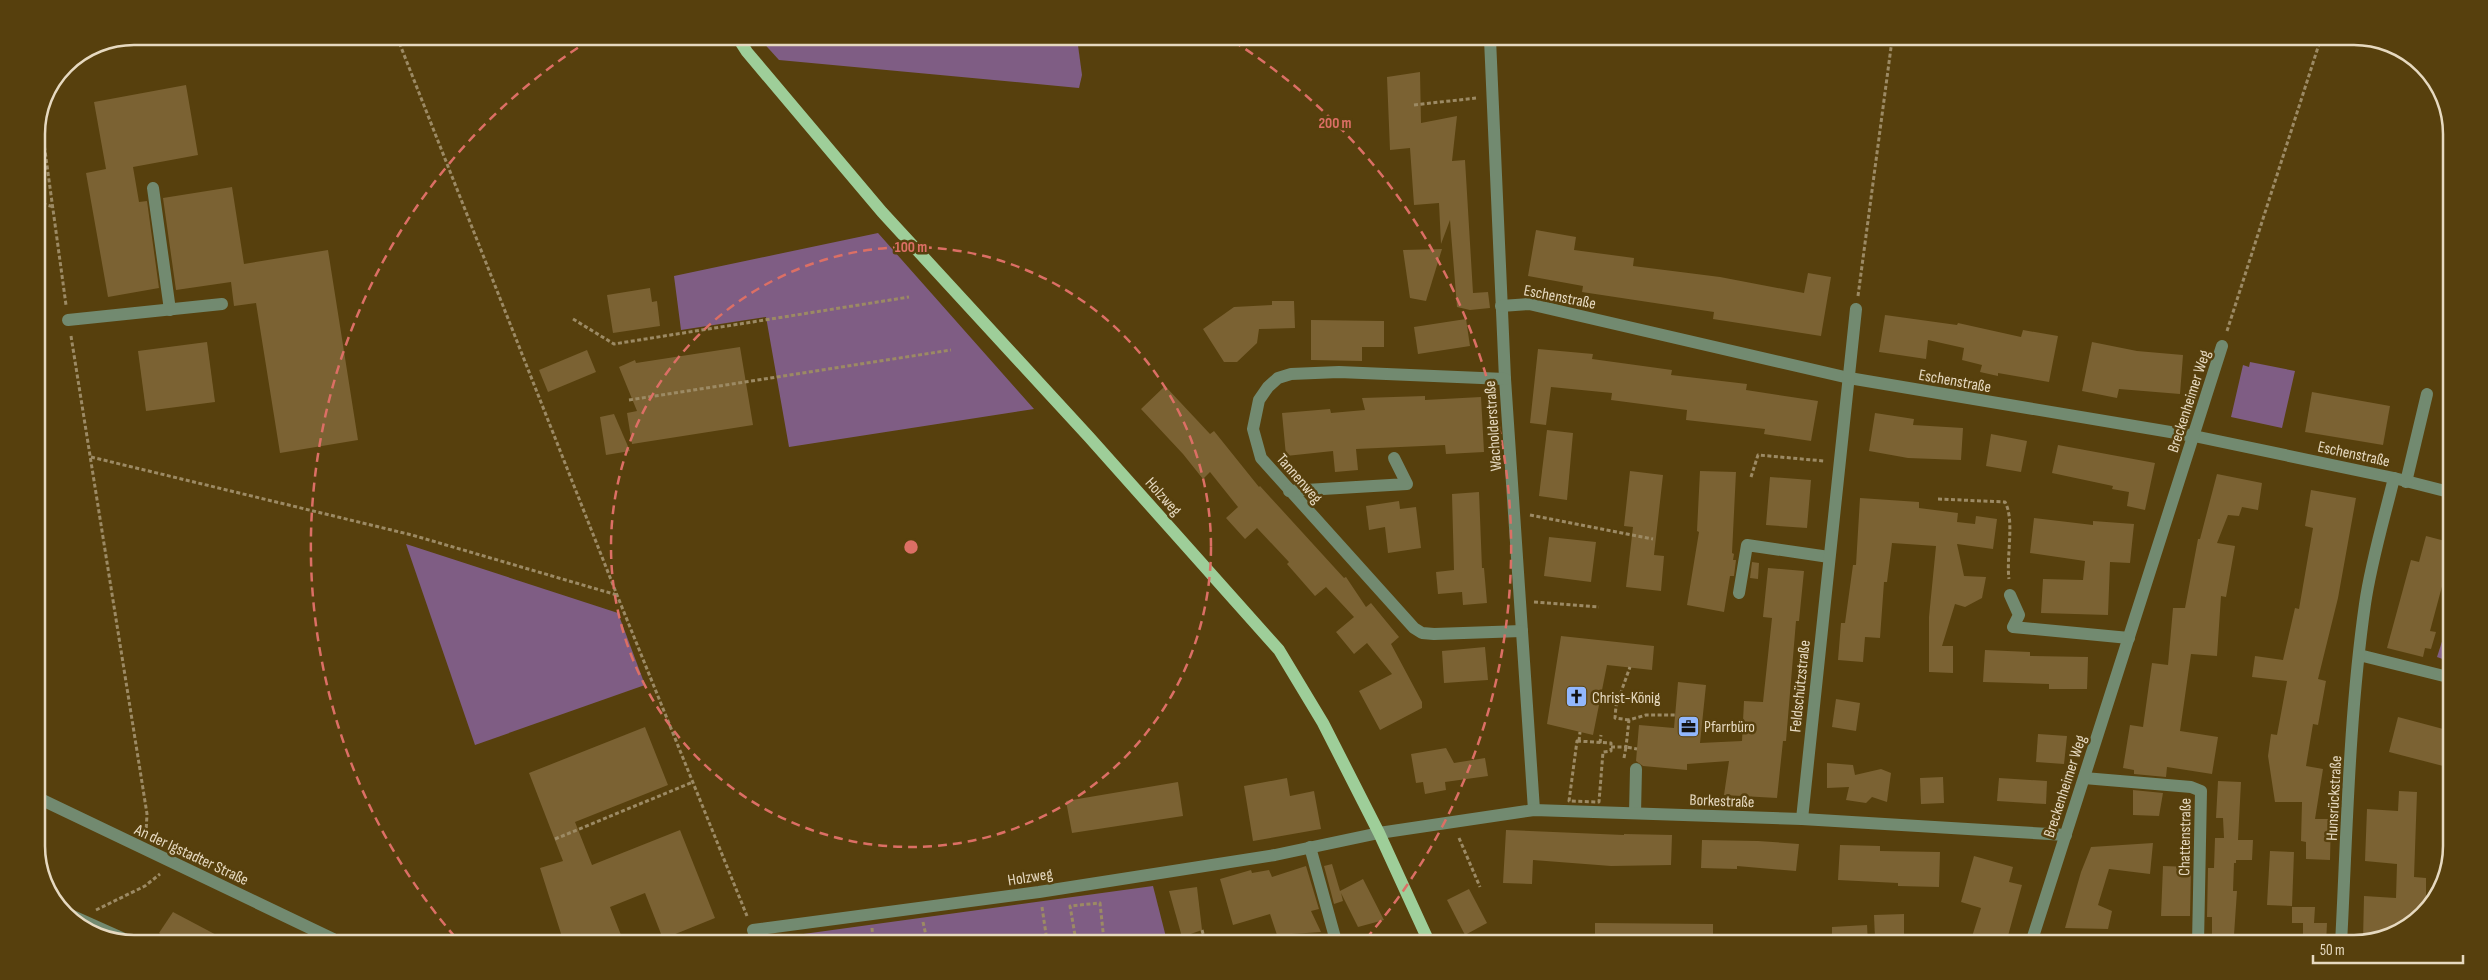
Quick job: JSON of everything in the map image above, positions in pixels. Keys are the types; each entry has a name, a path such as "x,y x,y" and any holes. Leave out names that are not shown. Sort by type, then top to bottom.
{"main road":[{"name":"Holzweg","path":"742,45 882,212 1089,437 1279,650 1323,723 1379,833 1426,935"}],"street":[{"name":"Wacholderstraße","path":"1490,45 1505,379 1534,810"},
{"path":"153,188 170,310"},
{"path":"68,320 222,304"},
{"name":"Eschenstraße","path":"1501,306 1529,304 1849,378 2194,436 2443,491"},
{"name":"Feldschützstraße","path":"1802,819 1856,309"},
{"name":"Breckenheimer Weg","path":"2034,935 2222,346"},
{"name":"Tannenweg","path":"1505,379 1339,372 1291,374 1278,378 1268,387 1259,400 1252,428 1261,458 1289,492 1414,628 1422,633 1434,634 1522,632"},
{"name":"Eschenstraße","path":"2400,480 2427,394"},
{"path":"1289,492 1407,484 1394,458"},
{"name":"Hunsrückstraße","path":"2341,935 2350,771 2359,655 2366,601 2400,480"},
{"path":"1739,593 1747,546 1829,557"},
{"path":"2010,595 2019,615 2013,627 2129,638"},
{"path":"2359,655 2443,676"},
{"path":"1635,813 1636,769"},
{"name":"Chattenstraße","path":"2084,778 2192,787 2202,791 2198,935"},
{"name":"An der Igstadter Straße","path":"45,802 325,935"},
{"name":"Borkestraße","path":"1379,833 1534,810 1802,819 2066,834"},
{"name":"Holzweg","path":"755,935 1275,855 1379,833"},
{"path":"1310,847 1334,935"},
{"path":"90,923 108,931"}],"path":[{"path":"400,45 617,595 755,935"},
{"path":"1856,309 1891,45"},
{"path":"2222,346 2319,45"},
{"path":"1414,105 1492,97"},
{"path":"45,147 68,320 147,814 146,834 142,848"},
{"path":"45,204 54,207"},
{"path":"574,319 614,344 908,297"},
{"path":"629,400 951,350"},
{"path":"1750,477 1758,455 1840,462"},
{"path":"91,457 412,535 617,595"},
{"path":"1938,499 2005,502 2010,510 2007,565 2010,595"},
{"path":"1514,512 1652,539"},
{"path":"1521,600 1599,607"},
{"path":"1630,667 1616,706 1615,718 1629,720 1646,715 1675,715"},
{"path":"1626,747 1629,720"},
{"path":"1580,732 1568,801 1598,802 1603,752 1611,751 1611,747"},
{"path":"1600,735 1600,743"},
{"path":"1579,742 1611,743 1611,747"},
{"path":"1611,747 1637,749"},
{"path":"555,839 693,782"},
{"path":"1452,821 1480,886"},
{"path":"77,915 145,886 171,862"},
{"path":"1039,892 1046,935"},
{"path":"1075,935 1070,906 1100,903 1103,935"},
{"path":"1202,930 1203,935"}],"shaded area":[{"path":"765,45 1078,45 1082,75 1079,88 779,60"},
{"path":"878,233 1034,409 789,447 766,317 681,330 674,276"},
{"path":"2250,362 2295,371 2282,428 2231,417 2243,365 2249,367"},
{"path":"406,544 618,613 645,685 475,745"},
{"path":"2443,638 2443,659 2437,657"},
{"path":"1153,886 1165,935 796,935"}],"building":[{"path":"1420,72 1421,123 1457,116 1452,161 1465,160 1473,293 1488,292 1490,308 1470,310 1457,307 1450,220 1441,244 1439,203 1414,205 1410,148 1390,150 1387,77"},
{"path":"186,85 198,155 133,167 139,202 147,201 159,288 108,297 86,173 106,169 94,102"},
{"path":"232,187 244,264 328,250 358,440 280,453 256,303 234,306 231,282 176,290 163,198"},
{"path":"1536,230 1576,237 1574,250 1634,258 1633,266 1720,277 1804,293 1808,273 1831,277 1821,336 1713,319 1714,312 1582,292 1583,286 1528,276"},
{"path":"1442,249 1426,301 1410,298 1403,250"},
{"path":"650,288 652,302 657,301 660,326 613,333 607,295"},
{"path":"1272,301 1294,301 1295,328 1259,329 1257,343 1237,362 1224,362 1203,329 1234,307 1272,305"},
{"path":"1885,315 1957,325 1958,323 2021,337 2023,330 2058,336 2049,382 1998,373 1998,376 1980,372 1982,365 1962,360 1964,348 1928,340 1926,359 1879,352"},
{"path":"1466,319 1470,346 1418,354 1414,327"},
{"path":"1311,320 1384,321 1384,347 1362,347 1362,361 1311,360"},
{"path":"207,342 215,402 146,411 138,351"},
{"path":"2092,342 2137,351 2183,355 2180,394 2119,389 2117,398 2082,391"},
{"path":"740,347 753,425 632,444 627,413 637,411 619,367 635,360 636,363"},
{"path":"1538,349 1593,354 1592,359 1672,370 1671,375 1747,384 1746,390 1818,401 1811,441 1764,434 1765,429 1686,420 1687,410 1611,400 1612,393 1551,387 1546,425 1530,423"},
{"path":"587,350 596,372 548,392 539,370"},
{"path":"1165,386 1210,434 1214,431 1259,487 1344,578 1346,577 1366,607 1371,603 1399,637 1391,644 1422,702 1422,708 1380,730 1359,691 1392,674 1367,643 1354,654 1336,632 1354,617 1326,587 1315,596 1287,564 1289,562 1257,528 1245,539 1226,518 1238,507 1210,472 1203,479 1183,454 1141,409"},
{"path":"2312,392 2390,406 2383,445 2305,432"},
{"path":"1425,396 1425,400 1481,397 1484,452 1446,454 1445,445 1356,449 1358,470 1335,472 1333,451 1286,456 1282,413 1330,409 1331,413 1365,410 1362,398"},
{"path":"1875,413 1914,419 1913,425 1963,428 1961,460 1908,458 1869,451"},
{"path":"614,414 630,451 606,455 600,417"},
{"path":"1547,430 1573,433 1567,500 1539,496"},
{"path":"1991,434 2027,441 2021,472 1986,466"},
{"path":"2058,445 2155,463 2145,510 2127,506 2129,492 2112,489 2113,486 2052,473"},
{"path":"1630,471 1663,475 1654,555 1664,556 1661,591 1626,587 1633,527 1624,526"},
{"path":"1700,471 1736,472 1732,553 1734,554 1733,560 1736,560 1734,576 1730,576 1724,612 1687,605 1699,532 1697,531"},
{"path":"2217,474 2262,483 2258,510 2242,507 2239,516 2228,515 2217,543 2235,546 2226,597 2221,596 2217,656 2191,654 2180,731 2218,737 2212,774 2167,767 2166,777 2134,774 2134,770 2123,768 2130,725 2143,727 2152,663 2168,665 2173,608 2185,608 2198,539 2200,539"},
{"path":"1770,477 1811,480 1807,528 1766,525"},
{"path":"2311,490 2356,498 2338,598 2318,679 2326,681 2318,725 2313,724 2306,766 2323,769 2315,819 2331,819 2330,860 2306,859 2306,842 2301,841 2302,802 2275,802 2268,756 2271,734 2277,735 2287,681 2252,677 2255,656 2283,660 2295,608 2299,609 2313,528 2305,526"},
{"path":"1479,492 1482,568 1484,568 1487,603 1463,605 1462,592 1438,594 1436,572 1454,570 1452,494"},
{"path":"1860,498 1919,502 1919,508 1958,513 1957,522 1975,524 1976,516 1997,519 1993,549 1957,544 1964,576 1986,577 1982,598 1965,607 1955,604 1942,646 1953,646 1953,673 1929,672 1929,617 1936,546 1892,543 1887,582 1884,582 1880,638 1865,637 1863,662 1838,660 1841,623 1845,623 1853,565 1856,565"},
{"path":"1399,501 1400,509 1416,507 1421,548 1388,553 1385,527 1369,530 1366,506"},
{"path":"2034,518 2093,525 2093,521 2134,524 2130,563 2110,562 2108,615 2041,613 2043,579 2083,580 2085,561 2030,553"},
{"path":"2426,536 2443,540 2443,583 2430,631 2436,632 2431,649 2425,648 2423,657 2387,648 2411,560 2419,562"},
{"path":"1549,537 1596,542 1591,582 1544,576"},
{"path":"1752,562 1759,563 1758,579 1750,578"},
{"path":"1768,568 1804,571 1799,621 1796,621 1786,741 1783,741 1777,798 1724,795 1729,761 1687,764 1687,770 1643,766 1636,761 1639,725 1674,728 1678,682 1706,685 1700,743 1742,741 1744,701 1763,702 1772,618 1763,617"},
{"name":"Christ-König","path":"1561,636 1654,646 1652,670 1607,665 1593,735 1547,724"},
{"path":"1485,647 1488,680 1444,683 1442,651"},
{"path":"1985,650 2030,652 2030,656 2088,657 2087,689 2049,689 2049,684 1983,682"},
{"path":"1836,699 1860,703 1856,731 1832,727"},
{"path":"2398,717 2443,729 2443,766 2389,752"},
{"path":"645,727 668,785 575,822 592,865 680,830 715,918 673,935 661,935 645,893 610,907 621,935 561,935 540,868 563,861 529,773"},
{"path":"2038,734 2067,736 2064,764 2036,762"},
{"path":"1446,748 1454,763 1485,758 1488,776 1445,782 1446,790 1425,794 1423,782 1416,783 1411,754"},
{"path":"1827,763 1853,765 1855,775 1881,769 1891,773 1887,802 1872,797 1866,803 1846,800 1849,787 1827,788"},
{"path":"1943,777 1944,803 1921,804 1920,778"},
{"path":"1287,778 1290,796 1314,791 1321,829 1253,841 1244,786"},
{"path":"1999,778 2047,781 2046,804 1997,801"},
{"path":"2218,781 2241,782 2238,840 2253,840 2252,860 2236,860 2236,863 2234,863 2233,891 2237,891 2234,935 2212,934 2212,917 2207,917 2208,868 2214,868 2215,838 2224,838 2223,818 2216,818"},
{"path":"1178,782 1183,816 1072,833 1066,801"},
{"path":"2133,790 2163,793 2159,816 2133,815"},
{"path":"2399,791 2417,792 2414,877 2426,878 2426,898 2413,913 2393,926 2363,934 2364,896 2396,898 2397,864 2365,861 2367,809 2398,811"},
{"path":"1506,830 1672,835 1671,865 1611,866 1533,860 1532,884 1503,883"},
{"path":"1702,840 1799,844 1796,871 1737,866 1737,869 1701,868"},
{"path":"2153,843 2150,874 2109,869 2098,905 2112,911 2108,929 2065,928 2081,872 2091,847"},
{"path":"1840,845 1880,846 1880,851 1940,852 1939,887 1898,886 1898,883 1838,880"},
{"path":"2270,851 2294,852 2292,906 2267,905"},
{"path":"1974,856 2013,867 2009,882 2022,885 2008,935 1973,935 1981,908 1961,902"},
{"path":"1332,864 1340,891 1363,879 1384,920 1358,927 1341,893 1343,901 1334,904 1324,866"},
{"path":"1306,866 1319,909 1311,911 1321,932 1277,935 1270,914 1233,925 1220,879 1251,870 1252,873 1269,870 1272,877"},
{"path":"2163,866 2191,867 2190,916 2161,916"},
{"path":"1197,887 1202,930 1181,935 1169,891"},
{"path":"1469,889 1487,923 1465,935 1447,900"},
{"path":"2292,907 2315,907 2314,923 2292,923"},
{"path":"173,912 216,935 162,935 159,933"},
{"path":"1904,914 1904,935 1875,935 1874,915"},
{"path":"1595,923 1713,924 1713,935 1595,935"},
{"path":"2303,923 2327,923 2326,935 2303,935"},
{"path":"1867,925 1868,935 1832,935 1832,927"}],"place":[{"name":"Christ-König","path":"1576,697"},
{"name":"Pfarrbüro","path":"1688,726"}]}
